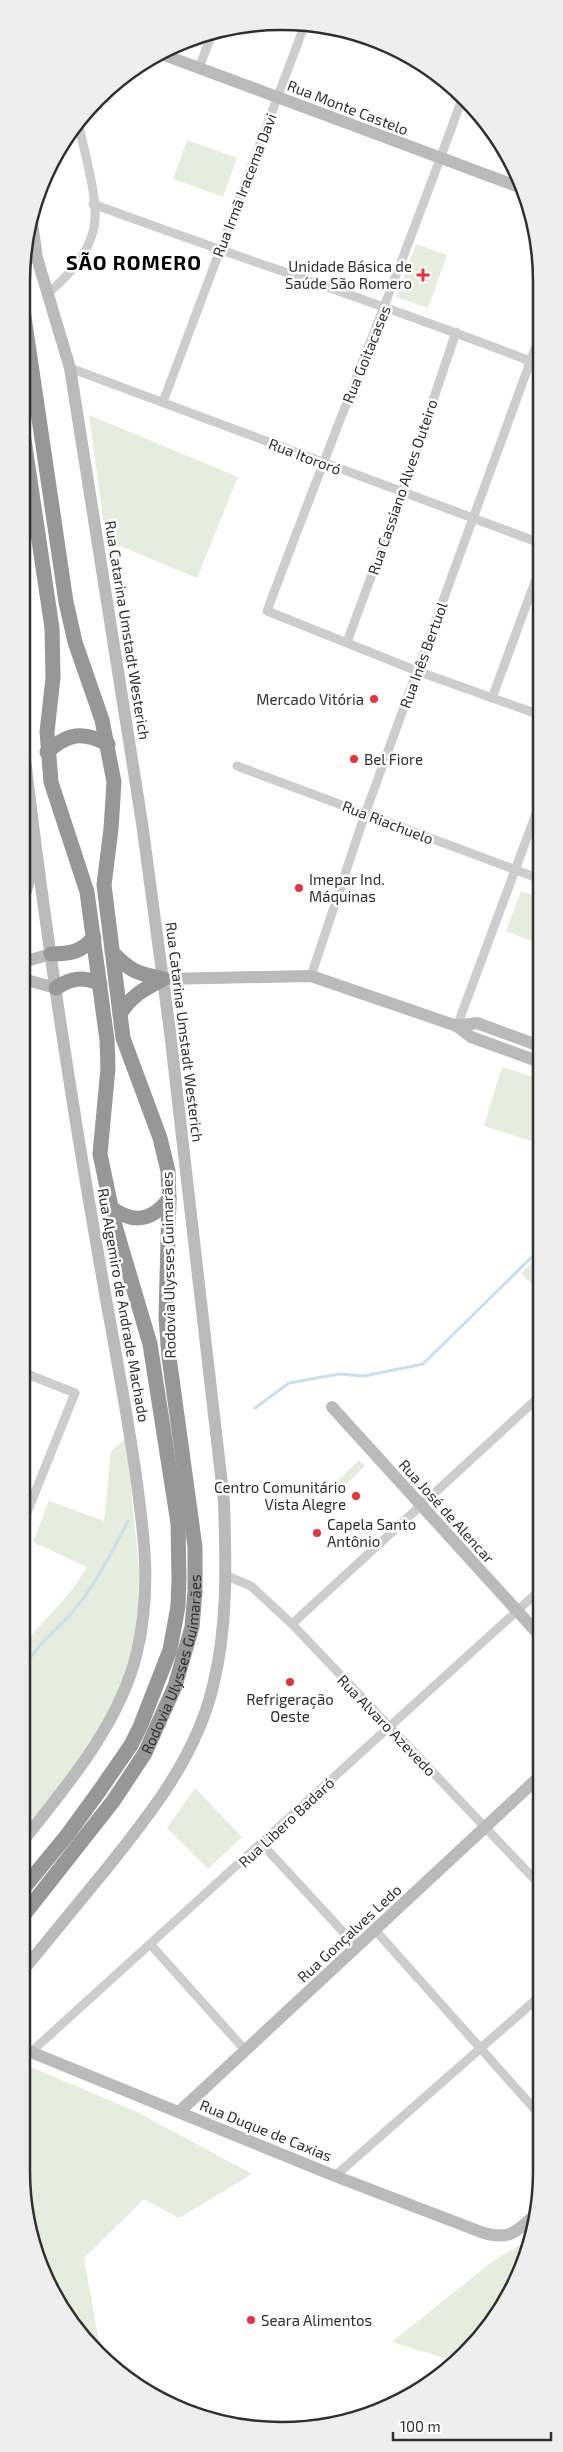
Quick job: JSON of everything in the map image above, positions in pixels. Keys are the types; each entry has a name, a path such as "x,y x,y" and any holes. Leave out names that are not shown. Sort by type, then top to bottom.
{"highway":[{"name":"Rodovia Ulysses Guimarães","path":"30,352 66,602 75,642 97,701 108,744 114,782 114,802 104,885 122,1038 160,1138 168,1171 166,1318 169,1357 195,1547 195,1592 192,1627 175,1686 145,1753 114,1800 30,1908"},
{"name":"Rodovia Ulysses Guimarães","path":"30,480 52,628 52,678 47,732 47,752 51,782 78,858 87,892 100,984 108,1068 100,1154 110,1207 150,1344 178,1523 179,1578 176,1615 170,1650 150,1704 131,1745 68,1834 30,1880"},
{"path":"47,752 60,741 76,735 93,736 108,744"},
{"path":"50,954 76,952 87,946 94,937"},
{"path":"112,952 127,968 140,974 163,979"},
{"path":"56,988 66,981 78,978 89,979 100,984"},
{"path":"120,1014 129,999 139,991 163,979"},
{"path":"110,1207 121,1215 134,1218 148,1217 161,1210 169,1199"}],"street":[{"name":"Rua Irmã Iracema Davi","path":"163,402 302,31"},
{"path":"199,68 209,41"},
{"name":"Rua Monte Castelo","path":"169,57 514,185"},
{"name":"Rua Goitacases","path":"347,642 267,611 322,463 385,306 460,105"},
{"path":"48,293 62,282 88,247 95,221 80,131"},
{"path":"93,204 219,250 385,306 533,362"},
{"name":"Rua Catarina Umstadt Westerich","path":"30,1963 141,1826 181,1765 202,1722 213,1687 222,1640 227,1576 224,1502 163,979 142,823 70,368 37,258 34,237"},
{"name":"Rua Cassiano Alves Outeiro","path":"347,642 402,493 456,332"},
{"name":"Rua Inês Bertuol","path":"311,976 365,814 533,353"},
{"name":"Rua Itororó","path":"70,368 533,541"},
{"path":"492,698 533,587"},
{"path":"347,642 417,671 533,713"},
{"name":"Rua Riachuelo","path":"237,766 533,876"},
{"name":"Rua Algemiro de Andrade Machado","path":"30,804 50,954 97,1248 131,1441 145,1540 147,1583 145,1613 136,1655 121,1696 100,1736 68,1785 30,1832"},
{"path":"457,1026 533,823"},
{"path":"30,857 36,858 30,875"},
{"path":"30,960 50,954"},
{"path":"163,979 311,976 457,1026 471,1037 533,1056"},
{"path":"30,981 56,988"},
{"path":"457,1026 477,1023 533,1043"},
{"path":"30,1375 75,1393 30,1505"},
{"path":"292,1624 533,1402"},
{"name":"Rua José de Alencar","path":"332,1407 533,1628"},
{"name":"Rua Alvaro Azevedo","path":"227,1576 251,1586 292,1624 388,1727 533,1876"},
{"name":"Rua Libero Badaró","path":"30,2047 151,1945 533,1596"},
{"name":"Rua Gonçalves Ledo","path":"179,2112 533,1783"},
{"path":"262,1844 357,1947"},
{"path":"376,1931 480,2050 533,2107"},
{"path":"151,1945 245,2050"},
{"path":"335,2176 533,2003"},
{"name":"Rua Duque de Caxias","path":"30,2052 335,2176 499,2238 517,2231 528,2221"}],"green space":[{"path":"187,140 237,158 223,197 173,179"},
{"path":"416,244 447,255 428,308 396,297"},
{"path":"89,415 238,477 197,578 106,540"},
{"path":"521,891 533,895 533,941 506,931"},
{"path":"502,1067 533,1077 533,1142 484,1126"},
{"path":"533,1262 533,1286 521,1273"},
{"path":"126,1438 141,1588 134,1655 99,1736 30,1828 30,1637 72,1590 87,1567 33,1542 49,1501 104,1521 111,1451"},
{"path":"359,1460 365,1466 336,1494 330,1488"},
{"path":"195,1788 242,1837 208,1869 167,1828"},
{"path":"30,2067 135,2111 252,2174 179,2218 144,2199 84,2258 99,2343 72,2310 56,2282 39,2236 32,2203 30,2170"},
{"path":"522,2244 507,2282 491,2310 471,2336 454,2353 444,2358 392,2342 493,2261"}],"waterway":[{"path":"255,1408 289,1383 339,1374 364,1376 423,1364 533,1256"},
{"path":"30,1659 41,1644 83,1599 104,1566 128,1521"}],"place":[{"name":"Unidade Básica de Saúde São Romero","path":"423,275"},
{"name":"Mercado Vitória","path":"374,699"},
{"name":"Bel Fiore","path":"354,759"},
{"name":"Imepar Ind. Máquinas","path":"299,888"},
{"name":"Centro Comunitário Vista Alegre","path":"356,1496"},
{"name":"Capela Santo Antônio","path":"317,1533"},
{"name":"Refrigeração Oeste","path":"290,1682"},
{"name":"Seara Alimentos","path":"251,2320"}],"district":[{"name":"SÃO ROMERO","path":"134,262"}]}
